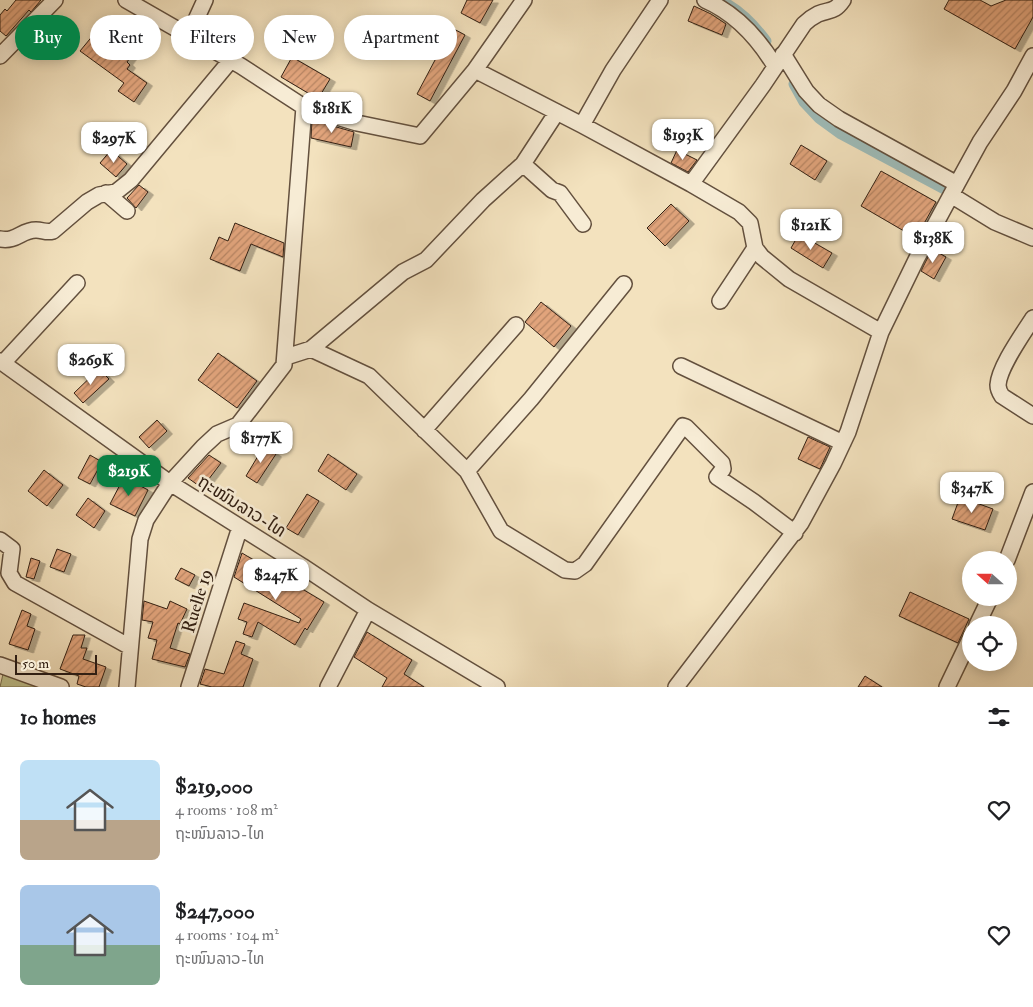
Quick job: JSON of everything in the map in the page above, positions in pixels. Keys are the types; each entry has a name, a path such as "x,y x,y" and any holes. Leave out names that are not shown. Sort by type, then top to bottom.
{"street":[{"path":"0,56 55,0"},
{"path":"198,15 205,0"},
{"path":"0,239 10,241 25,233 37,230 47,233 53,231 87,202 106,193 116,192 131,180 231,60 304,107 357,123 420,136 475,70 524,0"},
{"path":"582,125 613,70 660,0"},
{"path":"705,0 736,18 768,54 779,60 806,91 832,114 954,189 995,222 1033,238"},
{"path":"691,184 763,85 804,24 820,13 837,9 843,0"},
{"path":"133,2 171,25"},
{"path":"676,687 795,533 833,464 848,432 881,332 917,258 980,142 1014,91 1033,56"},
{"path":"475,70 582,125 739,212 750,222 755,248 762,257 789,279 881,332"},
{"path":"127,687 140,539 146,520 170,483 217,434 238,425 284,365 304,107"},
{"path":"286,357 310,349 403,272 426,260 483,200 523,164 557,112"},
{"path":"523,164 552,190 560,193 583,224"},
{"path":"106,193 127,211"},
{"path":"720,301 755,248"},
{"path":"1,362 76,283"},
{"path":"467,472 531,399 624,284"},
{"path":"1033,318 1004,367 998,385 1002,396 1033,416"},
{"path":"424,430 516,325"},
{"path":"310,349 369,376 467,472 501,531 565,570 575,572 585,564 680,427 683,426 686,426 722,463 723,469 717,477 795,533"},
{"name":"ຖະໜົນລາວ-ໄທ","path":"1,362 170,483 240,526 368,610 498,687"},
{"path":"681,366 843,443"},
{"path":"1010,551 1033,492"},
{"name":"Ruelle 19","path":"189,687 240,526"},
{"path":"0,540 12,549 9,573 15,583 130,647"},
{"path":"328,687 368,610"},
{"path":"947,687 962,656"},
{"path":"0,665 61,687"}],"green space":[{"path":"3,674 36,685 35,687 0,687"}],"building":[{"path":"16,0 41,0 31,12 29,10 25,15 15,15 15,26 6,36 0,31 0,15 5,9 7,11"},
{"path":"467,0 493,0 480,23 461,13"},
{"path":"949,0 980,0 991,6 1006,0 1033,0 1033,17 1015,49 944,9"},
{"path":"694,6 726,24 722,35 688,21"},
{"path":"457,31 465,35 457,50"},
{"path":"90,39 90,58 80,51"},
{"path":"92,60 128,60 127,62 130,65 127,69 147,83 134,102 118,91 124,83"},
{"path":"290,60 297,60 330,79 318,99 281,77"},
{"path":"435,60 452,60 430,101 417,94"},
{"path":"312,120 354,132 351,147 311,138"},
{"path":"801,145 827,161 815,180 790,164"},
{"path":"111,150 127,164 116,177 100,163"},
{"path":"677,150 697,160 688,172 671,163"},
{"path":"881,171 936,202 916,238 861,206"},
{"path":"139,185 148,192 136,208 127,198"},
{"path":"671,204 689,221 665,246 647,228"},
{"path":"235,223 284,243 283,257 251,244 240,271 210,259 219,237 228,241"},
{"path":"799,234 832,253 823,268 791,248"},
{"path":"932,249 946,257 934,279 921,271"},
{"path":"541,302 571,326 554,347 525,322"},
{"path":"218,353 257,381 237,408 198,380"},
{"path":"99,369 109,379 83,403 74,393"},
{"path":"157,420 167,431 149,448 139,437"},
{"path":"808,437 830,447 820,469 798,459"},
{"path":"264,446 276,454 257,483 246,476"},
{"path":"328,454 357,474 346,490 318,471"},
{"path":"90,455 102,462 90,484 78,478"},
{"path":"209,455 221,463 202,488 188,478"},
{"path":"44,470 63,485 47,506 28,491"},
{"path":"124,477 148,490 135,516 110,504"},
{"path":"307,494 319,501 298,535 286,528"},
{"path":"960,497 993,509 985,530 952,519"},
{"path":"88,498 105,511 94,528 76,515"},
{"path":"57,549 71,554 64,572 50,567"},
{"path":"242,553 324,602 307,630 305,628 295,645 258,622 252,637 243,634 247,622 238,619 244,603 299,623 301,619 234,577"},
{"path":"31,558 40,561 34,579 26,577"},
{"path":"181,568 195,575 189,586 175,579"},
{"path":"910,592 962,616 962,634 958,643 899,616"},
{"path":"144,601 167,609 170,601 187,609 180,624 178,623 170,648 190,654 185,667 152,659 157,640 148,638 153,622 142,620"},
{"path":"22,610 31,614 27,626 35,629 28,650 9,644"},
{"path":"367,632 412,660 404,674 424,687 382,687 387,678 354,657"},
{"path":"73,635 85,635 81,648 87,648 83,659 106,667 99,687 86,687 77,684 79,676 60,669"},
{"path":"236,641 245,644 241,654 253,659 243,687 212,687 200,684 205,669 224,674"},
{"path":"865,676 882,687 858,687"}],"waterway":[{"path":"719,0 745,17 766,41"},
{"path":"794,84 804,102 819,118 841,134 948,191"}]}
